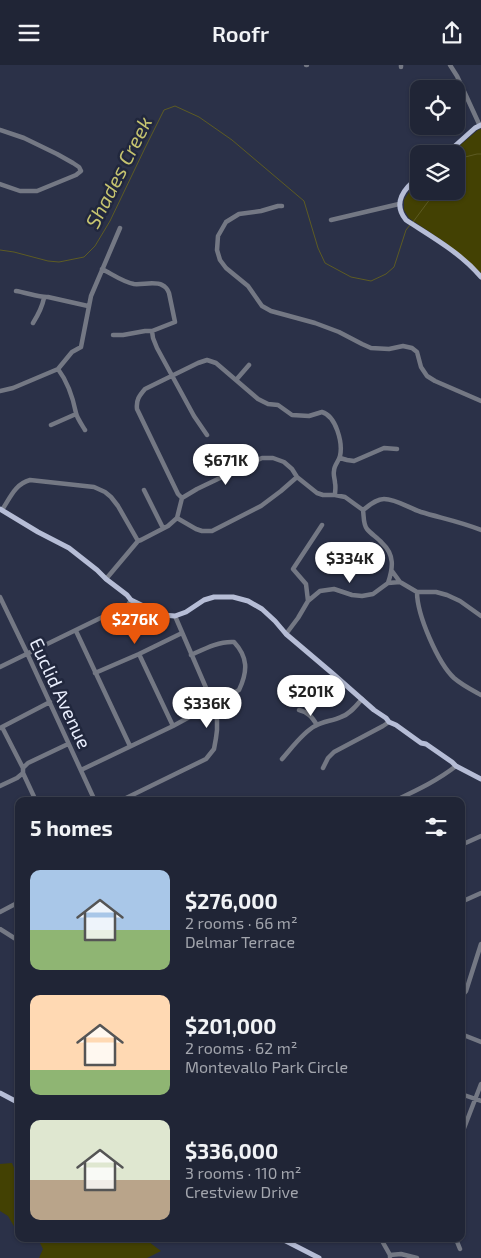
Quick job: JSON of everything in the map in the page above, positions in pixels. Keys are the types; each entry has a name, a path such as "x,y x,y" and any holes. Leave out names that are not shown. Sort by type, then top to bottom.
{"main road":[{"path":"456,145 480,126"},
{"path":"410,184 402,194 399,204 405,219 460,256 481,277"},
{"path":"1,510 69,548 127,595 131,601 162,615 175,616 186,612 204,600 214,597 233,597 248,601 262,609 286,634 389,722 452,761 456,766 481,779"},
{"path":"0,1093 15,1101"},
{"path":"288,1242 319,1258"}],"street":[{"path":"450,65 480,126"},
{"path":"0,130 24,138 57,154 79,167 81,171 76,175 37,191 20,191 0,184"},
{"path":"331,220 399,204"},
{"path":"282,206 239,214 226,222 218,236 217,250 220,260 226,268 248,286 262,306 271,311 315,323 339,332 371,348 390,349 403,346 412,348 417,352 421,367 427,376 481,401"},
{"path":"0,391 7,390 58,369 72,351 81,347 89,311 88,306 120,228"},
{"path":"102,269 131,283 140,285 158,283 162,285 169,293 175,323 152,331 113,335"},
{"path":"16,291 88,306"},
{"path":"33,323 40,313 44,298"},
{"path":"152,331 157,348 194,416 207,435"},
{"path":"182,499 136,404 138,396 145,389 198,363 207,361 216,363 258,399 278,405 292,415 308,416 322,412 330,416 340,436 341,445 340,458 336,462 334,471 335,495"},
{"path":"236,380 249,365"},
{"path":"58,369 62,374 76,409 76,414 85,430"},
{"path":"51,425 76,414"},
{"path":"340,458 354,461 384,448 397,449"},
{"path":"106,579 138,541 163,529 177,518 182,499 197,489 262,458 273,457 284,461 308,488 323,495 345,497 363,510"},
{"path":"177,518 196,529 212,531 260,507 297,477"},
{"path":"1,510 18,486 24,481 30,480 94,487 112,497 138,541"},
{"path":"144,490 163,529"},
{"path":"363,510 378,500 385,499 420,512 481,530"},
{"path":"363,510 364,523 367,529 385,545 391,556 392,571 388,583"},
{"path":"308,601 306,584 293,569 322,525"},
{"path":"392,571 400,582 417,592 427,591 447,595 460,601 481,616"},
{"path":"286,634 308,601 320,591 334,589 362,596 373,594 388,583 400,582"},
{"path":"417,592 418,606 441,662 455,679 481,695"},
{"name":"Euclid Avenue","path":"0,597 93,797"},
{"path":"0,667 128,605 131,601"},
{"path":"128,797 206,759 214,749 217,730 213,704 175,616"},
{"path":"76,631 130,746"},
{"path":"95,673 182,633"},
{"path":"81,770 173,726 239,690 244,681 246,666 240,649 234,642 226,642 205,648 191,655"},
{"path":"139,654 173,726"},
{"path":"282,759 308,730 330,719 341,717 352,710 362,699"},
{"path":"34,797 1,727 50,702"},
{"path":"299,710 305,711 311,716 317,725"},
{"path":"323,768 328,758 334,752 389,722"},
{"path":"0,786 17,777 28,763 68,744"},
{"path":"402,797 431,783 456,766"},
{"path":"465,843 481,836"},
{"path":"465,900 481,893"},
{"path":"0,912 15,904"},
{"path":"0,929 15,938"},
{"path":"465,992 481,944"},
{"path":"465,1036 481,1042"},
{"path":"465,1125 481,1084"},
{"path":"465,1095 481,1101"},
{"path":"382,1242 390,1257 401,1253 417,1258"},
{"path":"457,1242 460,1249"}],"shaded area":[{"path":"481,129 481,273 446,243 409,218 404,210 404,200 410,190 410,200 465,200 465,145 460,145"},
{"path":"12,1163 15,1170 15,1228 8,1216 0,1211 0,1164"},
{"path":"40,1242 149,1242 161,1251 147,1258 39,1258 43,1249"}],"waterway":[{"name":"Shades Creek","path":"0,250 59,262 84,257 95,246 110,221 164,110 175,106 199,117 232,140 304,201 318,248 325,263 351,277 371,281 386,274 394,267 406,230 410,225"},
{"name":"Shades Creek","path":"465,157 481,154"},
{"name":"Shades Creek","path":"413,222 429,200"}]}
